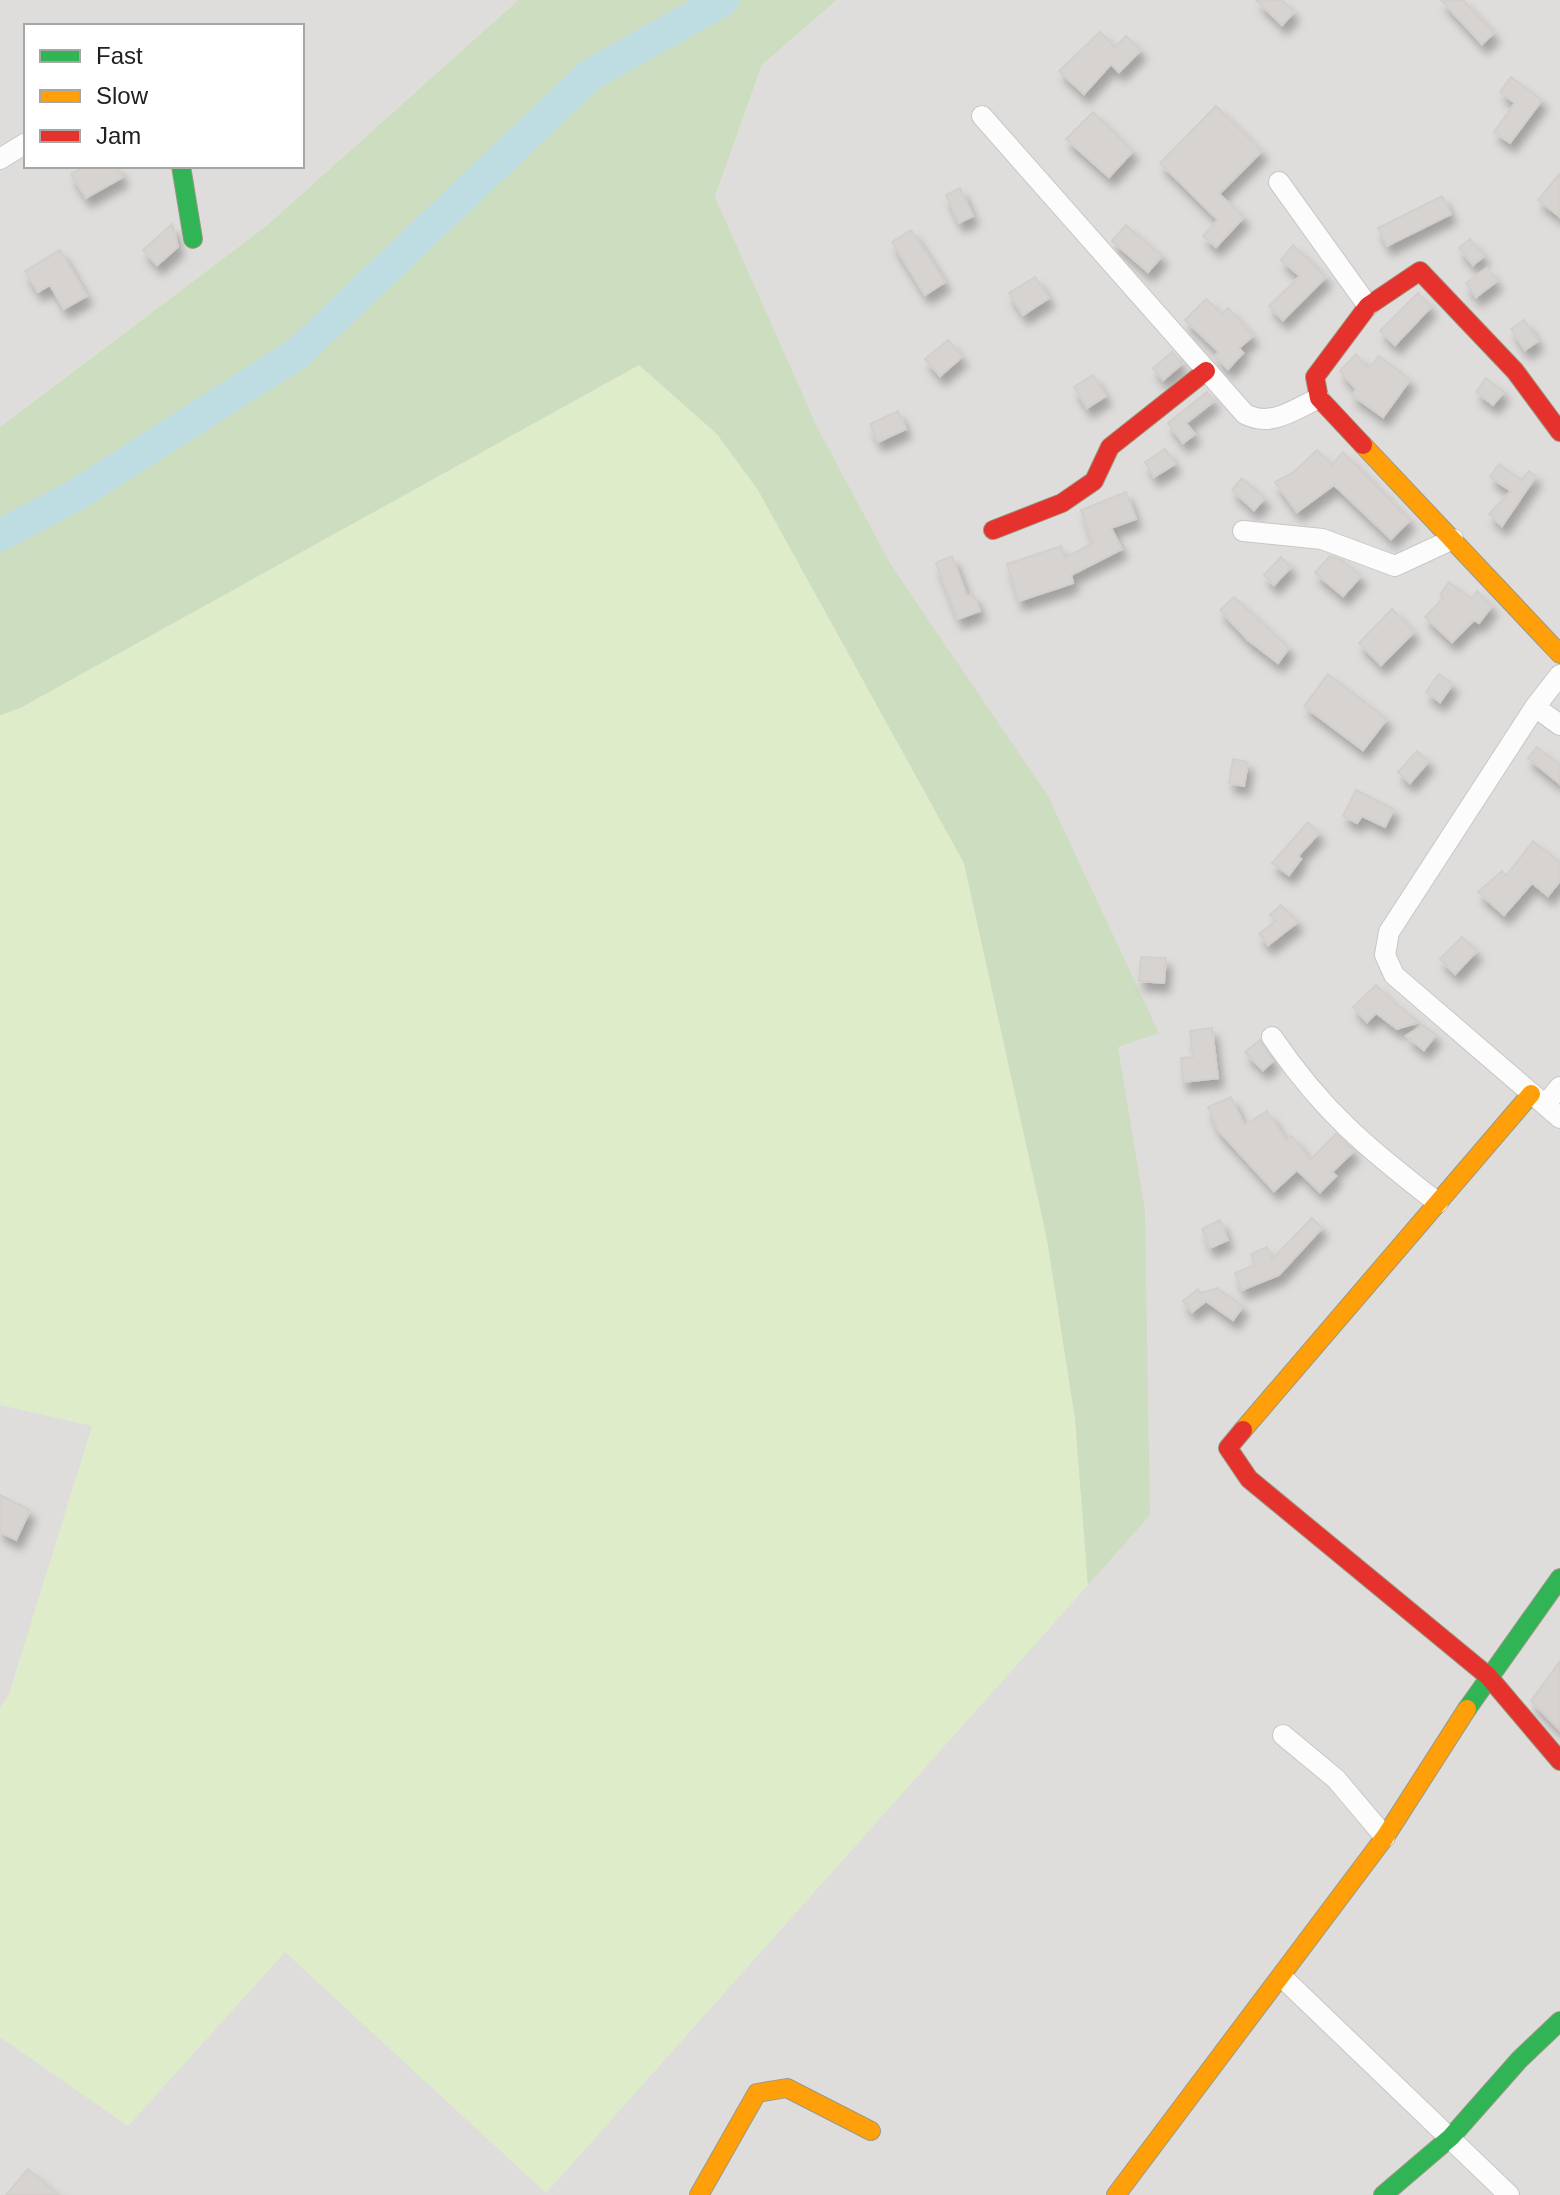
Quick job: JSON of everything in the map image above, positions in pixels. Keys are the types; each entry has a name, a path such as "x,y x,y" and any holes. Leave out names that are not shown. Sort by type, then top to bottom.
{"street":[{"path":"982,116 1245,414 1258,421 1271,420 1319,398"},
{"path":"0,159 24,144"},
{"path":"181,168 193,239"},
{"path":"1279,182 1368,306"},
{"path":"1560,432 1515,371 1428,275 1420,271 1410,274 1368,306 1315,377 1319,398 1560,654"},
{"path":"993,530 1062,503 1094,481 1110,447 1206,371"},
{"path":"1243,531 1322,539 1395,566 1453,539"},
{"path":"1545,1106 1394,975 1385,955 1389,932 1535,707 1560,675"},
{"path":"1535,707 1560,725"},
{"path":"1272,1037 1306,1086 1335,1118 1362,1144 1438,1203"},
{"path":"1560,1087 1545,1106 1438,1203 1228,1448 1249,1479 1275,1503 1488,1676 1560,1761"},
{"path":"1116,2195 1283,1978 1385,1837 1488,1676 1560,1578"},
{"path":"1283,1735 1336,1779 1385,1837"},
{"path":"1283,1978 1509,2195"},
{"path":"1383,2195 1451,2137 1519,2060 1560,2021"},
{"path":"699,2195 757,2093 787,2088 871,2131"}],"shaded area":[{"path":"0,0 518,0 266,226 0,427"},
{"path":"837,0 1560,0 1560,2195 0,2195 0,715 715,197 762,65"}],"green space":[{"path":"518,0 837,0 762,65 715,197 818,429 891,565 1048,796 1159,1033 1118,1047 1145,1211 1150,1515 1088,1585 1075,1418 1047,1239 964,863 758,490 717,434 639,365 20,708 0,715 0,427 266,226"},
{"path":"639,365 717,434 758,490 964,863 1047,1239 1075,1418 1088,1585 546,2193 285,1952 128,2126 0,2037 0,1708 9,1694 92,1426 0,1405 0,715 20,708"}],"building":[{"path":"1256,0 1282,0 1294,12 1282,25"},
{"path":"1441,0 1463,0 1494,33 1482,44"},
{"path":"1100,32 1115,47 1126,36 1141,50 1119,72 1111,64 1084,94 1059,71"},
{"path":"1511,77 1542,100 1510,143 1494,132 1515,103 1500,92"},
{"path":"1216,106 1262,151 1219,194 1244,217 1216,247 1203,236 1218,220 1160,163"},
{"path":"1093,112 1133,151 1109,177 1066,139"},
{"path":"82,168 117,168 123,177 86,198 71,174"},
{"path":"1560,173 1560,217 1538,200"},
{"path":"960,188 973,216 959,223 946,195"},
{"path":"1442,196 1451,214 1387,246 1378,228"},
{"path":"172,224 178,247 157,265 143,250"},
{"path":"1126,225 1162,256 1148,272 1112,241"},
{"path":"911,230 945,282 925,295 892,242"},
{"path":"1470,239 1484,256 1473,265 1459,248"},
{"path":"1293,245 1326,277 1283,320 1269,306 1300,276 1281,260"},
{"path":"60,250 87,296 64,309 50,285 38,292 25,271"},
{"path":"1487,268 1497,281 1476,297 1466,283"},
{"path":"1035,277 1049,298 1023,315 1009,293"},
{"path":"1418,293 1431,307 1395,345 1380,331"},
{"path":"1206,299 1222,314 1228,308 1253,336 1239,348 1243,353 1228,369 1215,356 1219,352 1185,320"},
{"path":"1524,320 1538,341 1525,350 1511,329"},
{"path":"948,340 962,357 940,376 925,359"},
{"path":"1172,352 1182,364 1163,380 1153,368"},
{"path":"1356,354 1368,369 1379,356 1410,380 1383,417 1352,395 1356,389 1340,371"},
{"path":"1093,375 1106,396 1087,408 1074,387"},
{"path":"1486,378 1504,392 1493,405 1476,392"},
{"path":"1207,392 1214,401 1186,423 1195,434 1183,443 1168,423"},
{"path":"898,411 906,429 878,442 870,424"},
{"path":"1165,449 1175,464 1154,477 1145,462"},
{"path":"1317,450 1332,465 1343,452 1410,520 1391,539 1334,485 1297,512 1275,482 1294,472"},
{"path":"1499,464 1521,480 1529,471 1536,476 1502,526 1489,514 1511,491 1490,477"},
{"path":"1242,478 1265,498 1254,510 1232,490"},
{"path":"1126,492 1136,519 1111,528 1122,549 1071,575 1073,583 1019,601 1007,564 1061,546 1065,558 1093,543 1081,510"},
{"path":"952,556 967,596 973,594 980,611 958,619 936,563"},
{"path":"1330,556 1342,560 1361,576 1343,596 1315,573"},
{"path":"1281,557 1291,567 1274,585 1264,575"},
{"path":"1449,582 1472,599 1477,591 1492,606 1479,623 1474,620 1452,642 1425,617 1443,598 1440,595"},
{"path":"1234,597 1289,648 1278,663 1248,640 1220,610"},
{"path":"1392,609 1414,632 1381,665 1359,643"},
{"path":"1328,674 1387,719 1363,750 1304,706"},
{"path":"1439,674 1453,684 1440,702 1426,692"},
{"path":"1537,747 1560,765 1560,784 1528,758"},
{"path":"1417,751 1429,761 1410,783 1398,772"},
{"path":"1233,759 1248,762 1244,786 1229,783"},
{"path":"1356,790 1394,809 1385,827 1362,816 1357,823 1343,816"},
{"path":"1308,822 1319,833 1298,856 1301,859 1289,875 1272,863"},
{"path":"1533,841 1560,862 1560,881 1548,896 1532,883 1504,915 1478,892 1502,871 1506,876"},
{"path":"1281,905 1298,922 1268,945 1259,934 1276,921 1270,915"},
{"path":"1462,937 1477,951 1455,974 1440,959"},
{"path":"1141,957 1166,958 1164,983 1139,981"},
{"path":"1376,985 1419,1022 1397,1029 1376,1013 1367,1022 1353,1007"},
{"path":"1423,1025 1436,1035 1424,1050 1406,1036"},
{"path":"1212,1028 1218,1078 1183,1082 1181,1058 1193,1057 1190,1031"},
{"path":"1260,1040 1273,1061 1263,1070 1245,1052"},
{"path":"1231,1097 1244,1125 1267,1111 1286,1140 1292,1136 1310,1160 1336,1134 1354,1151 1332,1172 1336,1176 1320,1192 1297,1170 1274,1191 1218,1130 1208,1107"},
{"path":"1312,1218 1322,1228 1279,1275 1242,1290 1235,1273 1255,1265 1251,1254 1267,1247 1272,1259"},
{"path":"1220,1220 1228,1240 1210,1248 1202,1229"},
{"path":"1217,1288 1243,1306 1233,1320 1206,1301 1192,1312 1183,1301 1198,1289 1201,1293"},
{"path":"0,1495 30,1510 16,1540 0,1532"},
{"path":"1560,1661 1560,1730 1531,1701"},
{"path":"28,2169 59,2195 6,2195"}],"waterway":[{"path":"0,535 76,495 298,353 590,75 723,0"}],"traffic: fast":[{"path":"181,168 193,239"},
{"path":"1467,1709 1560,1578"},
{"path":"1383,2195 1451,2137 1519,2060 1560,2021"}],"traffic: slow":[{"path":"1363,445 1560,654"},
{"path":"1243,1430 1531,1094"},
{"path":"1116,2195 1385,1837 1467,1709"},
{"path":"699,2195 757,2093 787,2088 871,2131"}],"traffic: jam":[{"path":"1363,445 1319,398 1315,377 1368,306 1420,271 1515,371 1560,432"},
{"path":"993,530 1062,503 1094,481 1110,447 1206,371"},
{"path":"1243,1430 1228,1448 1249,1479 1488,1676 1560,1761"}]}
